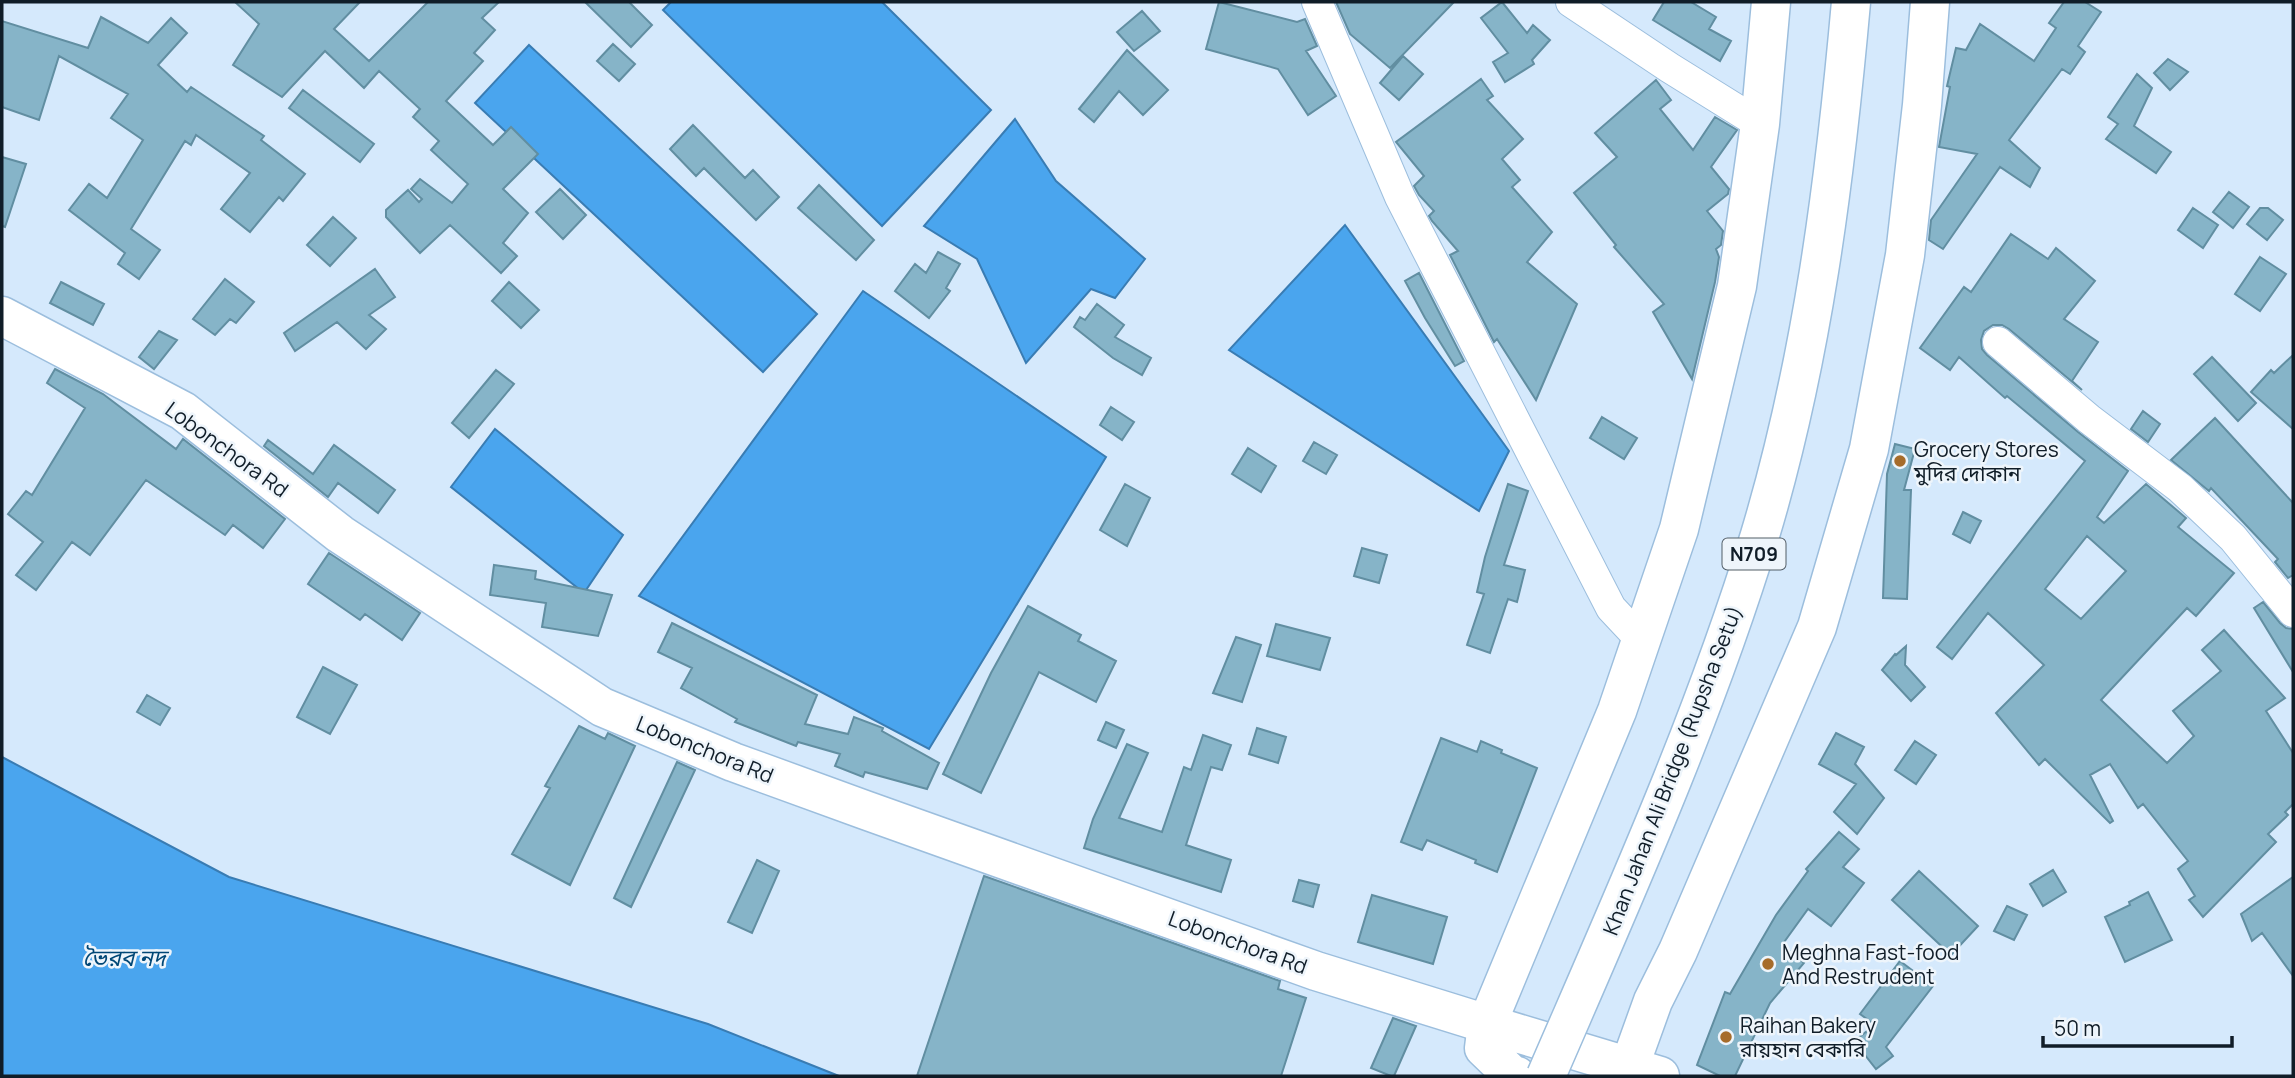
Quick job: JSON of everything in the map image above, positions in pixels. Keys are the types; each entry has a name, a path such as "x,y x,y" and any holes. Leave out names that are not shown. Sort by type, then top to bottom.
{"main road":[{"path":"1517,1076 1511,1074 1484,1048 1487,1024 1617,711 1679,529 1737,286 1760,124 1771,2"},
{"name":"Khan Jahan Ali Bridge (Rupsha Setu)","path":"1546,1076 1640,860 1720,658 1760,533 1795,399 1824,248 1851,2"},
{"path":"1643,1074 1653,1001 1678,951 1817,627 1869,449 1905,255 1922,105 1930,2"},
{"name":"Lobonchora Rd","path":"2,316 183,411 340,534 602,707 733,762 1316,971 1643,1074"}],"street":[{"path":"1317,2 1400,197 1611,608 1641,640"},
{"path":"1571,2 1760,124"},
{"path":"1998,342 2089,419 2180,488 2233,538 2293,612"}],"water":[{"path":"671,2 882,2 991,110 882,226 663,10"},
{"path":"529,45 817,314 763,372 475,103"},
{"path":"1015,119 1056,181 1145,259 1115,298 1091,289 1026,363 977,259 924,226"},
{"path":"1345,225 1509,451 1479,511 1229,350"},
{"path":"863,291 1106,457 929,749 639,596"},
{"path":"495,429 623,535 584,593 451,487"},
{"name":"ভৈরব নদ","path":"2,757 229,877 708,1024 839,1076 2,1076"}],"building":[{"path":"235,2 360,2 334,29 369,61 428,2 499,2 482,18 495,30 474,53 483,61 446,101 493,145 511,127 538,154 503,189 528,213 503,243 517,256 501,273 450,225 420,253 386,217 386,210 408,190 419,202 422,199 411,189 420,179 452,203 468,184 431,150 439,141 413,117 420,109 379,71 364,88 325,51 282,97 233,65 259,24"},
{"path":"585,2 629,2 652,25 631,47"},
{"path":"1219,2 1297,22 1305,19 1317,46 1306,51 1336,96 1308,115 1278,69 1206,49"},
{"path":"1336,2 1454,2 1390,68 1350,34"},
{"path":"1502,2 1527,33 1533,25 1550,40 1532,60 1534,64 1505,82 1493,62 1508,53 1481,18"},
{"path":"1664,2 1691,2 1716,17 1709,29 1731,41 1720,61 1653,20"},
{"path":"2064,2 2085,2 2101,12 2078,46 2085,52 2070,74 2062,69 2009,140 2040,168 2030,187 2000,167 1943,249 1929,240 1931,220 1977,154 1939,147 1950,87 1947,86 1956,48 1966,50 1980,24 2034,61 2056,28 2049,23"},
{"path":"1142,11 1160,31 1134,51 1117,32"},
{"path":"101,17 148,43 171,18 187,33 158,65 187,92 191,87 264,136 261,140 305,174 283,201 279,197 250,232 221,209 250,173 196,135 191,145 185,141 131,229 160,250 139,279 118,264 125,253 69,210 89,184 107,198 143,140 111,118 128,94 59,56 39,120 2,107 2,21 88,48"},
{"path":"613,44 635,64 619,81 597,61"},
{"path":"1127,50 1168,90 1143,115 1119,91 1094,122 1079,109"},
{"path":"1403,56 1423,74 1399,100 1380,83"},
{"path":"2168,59 2188,72 2170,90 2154,73"},
{"path":"2137,74 2152,88 2134,126 2171,152 2156,173 2106,139 2118,124 2108,117"},
{"path":"1481,79 1493,96 1487,100 1523,139 1502,159 1520,180 1512,187 1552,232 1527,262 1577,304 1536,400 1497,339 1494,342 1450,255 1458,251 1432,221 1429,216 1434,211 1414,186 1424,176 1396,142"},
{"path":"1656,80 1671,100 1660,109 1693,150 1715,117 1737,130 1711,167 1729,189 1728,194 1707,211 1723,231 1721,245 1716,249 1719,257 1715,282 1692,379 1653,312 1664,304 1614,247 1616,245 1574,193 1617,157 1595,133"},
{"path":"303,90 374,144 360,162 289,108"},
{"path":"693,125 745,178 753,170 779,197 756,220 704,168 696,176 670,149"},
{"path":"2,157 26,164 5,227 2,226"},
{"path":"819,185 874,240 856,260 798,208"},
{"path":"560,189 586,215 563,239 536,212"},
{"path":"2229,192 2249,207 2233,228 2213,212"},
{"path":"2193,208 2218,225 2203,248 2178,230"},
{"path":"2260,208 2268,208 2283,220 2267,240 2247,224"},
{"path":"333,217 356,238 330,266 307,245"},
{"path":"2011,234 2048,259 2056,248 2095,281 2064,319 2098,342 2072,381 2082,390 2002,325 1993,325 1984,331 1982,349 2078,432 2128,471 2097,517 2104,523 2146,484 2186,518 2178,527 2234,573 2196,616 2187,608 2101,700 2167,763 2194,736 2173,711 2221,671 2202,650 2224,630 2285,698 2266,711 2293,753 2293,804 2285,812 2288,815 2268,834 2276,842 2203,917 2189,900 2195,896 2178,869 2188,861 2143,804 2138,808 2110,764 2090,775 2113,821 2110,823 2045,759 2039,765 1996,713 2044,665 1988,613 1952,659 1937,647 2085,461 2007,396 2005,398 1959,357 1950,370 1920,348 1964,287 1971,292","holes":["2087,536 2126,571 2081,619 2045,589"]},
{"path":"938,252 960,264 946,288 950,291 929,318 895,291 915,264 926,273"},
{"path":"2260,257 2286,274 2260,311 2235,294"},
{"path":"375,269 395,297 369,315 386,329 366,349 337,322 295,351 284,333"},
{"path":"1419,273 1464,361 1455,366 1405,281"},
{"path":"225,279 254,302 236,323 230,319 215,335 193,319"},
{"path":"61,282 104,304 93,325 50,303"},
{"path":"509,282 539,310 521,328 492,301"},
{"path":"1097,304 1124,325 1115,337 1151,358 1142,375 1113,358 1074,327 1080,317 1085,320"},
{"path":"159,331 177,340 154,369 139,357"},
{"path":"2293,355 2293,429 2251,392 2271,370 2274,373"},
{"path":"2212,357 2256,403 2238,421 2194,374"},
{"path":"55,369 103,394 176,449 183,439 285,519 263,548 233,525 225,535 146,480 90,555 72,542 36,590 16,575 43,542 8,514 26,491 32,495 85,408 47,383"},
{"path":"496,370 514,384 469,438 452,423"},
{"path":"1111,407 1134,422 1122,440 1100,425"},
{"path":"2143,411 2160,424 2148,442 2131,429"},
{"path":"1602,417 1637,438 1624,459 1590,438"},
{"path":"2215,418 2293,503 2293,575 2288,578 2275,562 2278,559 2211,488 2209,491 2171,460"},
{"path":"268,440 313,474 334,445 395,490 378,513 338,483 328,497 264,446"},
{"path":"1314,442 1337,455 1326,474 1303,461"},
{"path":"1895,444 1915,449 1904,490 1911,490 1907,599 1883,598 1887,474"},
{"path":"1248,448 1276,466 1261,492 1232,474"},
{"path":"1125,484 1150,498 1127,546 1100,530"},
{"path":"1508,484 1528,491 1504,565 1525,570 1517,602 1508,599 1490,653 1467,645 1484,594 1477,592 1485,557"},
{"path":"1963,512 1981,521 1970,543 1953,534"},
{"path":"1362,548 1387,555 1379,583 1354,576"},
{"path":"329,553 420,613 402,640 365,614 360,620 308,584"},
{"path":"494,565 536,571 535,579 612,595 598,636 542,627 546,603 490,595"},
{"path":"2263,602 2280,623 2293,629 2293,672 2254,608"},
{"path":"1028,606 1081,635 1078,641 1116,661 1096,702 1039,672 981,793 943,774 991,673"},
{"path":"672,623 817,695 805,724 848,734 854,717 883,728 882,731 939,763 927,789 865,772 863,777 835,766 840,754 798,742 796,746 735,722 737,719 681,688 692,668 658,652"},
{"path":"1276,624 1330,638 1320,670 1267,656"},
{"path":"1236,637 1261,645 1242,702 1213,693"},
{"path":"1906,646 1905,665 1925,687 1911,701 1882,670 1895,654"},
{"path":"323,667 357,685 330,734 297,717"},
{"path":"147,695 170,708 160,725 137,712"},
{"path":"1106,722 1124,730 1116,748 1098,740"},
{"path":"579,726 605,739 608,733 635,746 570,885 512,854 550,788 545,786"},
{"path":"1257,728 1286,737 1278,763 1249,754"},
{"path":"1836,733 1864,747 1855,764 1884,798 1857,834 1834,812 1856,784 1819,764"},
{"path":"1203,735 1231,745 1222,770 1211,767 1186,845 1231,860 1221,892 1084,848 1093,819 1127,744 1148,753 1119,818 1162,832 1184,767 1191,770"},
{"path":"1441,738 1477,752 1481,741 1502,750 1501,753 1537,768 1497,872 1475,863 1476,860 1427,840 1422,850 1401,842"},
{"path":"1915,741 1936,755 1916,784 1895,770"},
{"path":"677,762 695,770 631,907 614,898"},
{"path":"1839,832 1859,849 1843,867 1864,883 1831,926 1808,909 1782,945 1804,963 1770,1003 1735,1076 1720,1076 1697,1065 1725,992 1730,994 1776,915 1808,871 1806,869"},
{"path":"757,860 779,871 752,933 728,922"},
{"path":"2053,870 2066,892 2043,906 2030,884"},
{"path":"1919,871 1978,926 1951,955 1892,900"},
{"path":"984,876 1280,981 1278,989 1306,998 1281,1076 917,1076"},
{"path":"2293,877 2293,976 2262,933 2252,941 2241,914"},
{"path":"1299,880 1319,885 1313,907 1293,901"},
{"path":"2148,892 2172,940 2125,962 2105,917 2130,905 2129,902"},
{"path":"1372,895 1447,917 1433,964 1358,942"},
{"path":"2007,906 2027,915 2014,940 1994,931"},
{"path":"1900,961 1933,986 1886,1047 1893,1056 1876,1069 1854,1041 1875,1025 1860,1014"},
{"path":"1393,1018 1416,1026 1394,1076 1391,1076 1371,1068"}],"place":[{"name":"Grocery Stores মুদির দোকান","path":"1900,461"},
{"name":"Meghna Fast-food And Restrudent","path":"1768,964"},
{"name":"Raihan Bakery রায়হান বেকারি","path":"1726,1037"}]}
